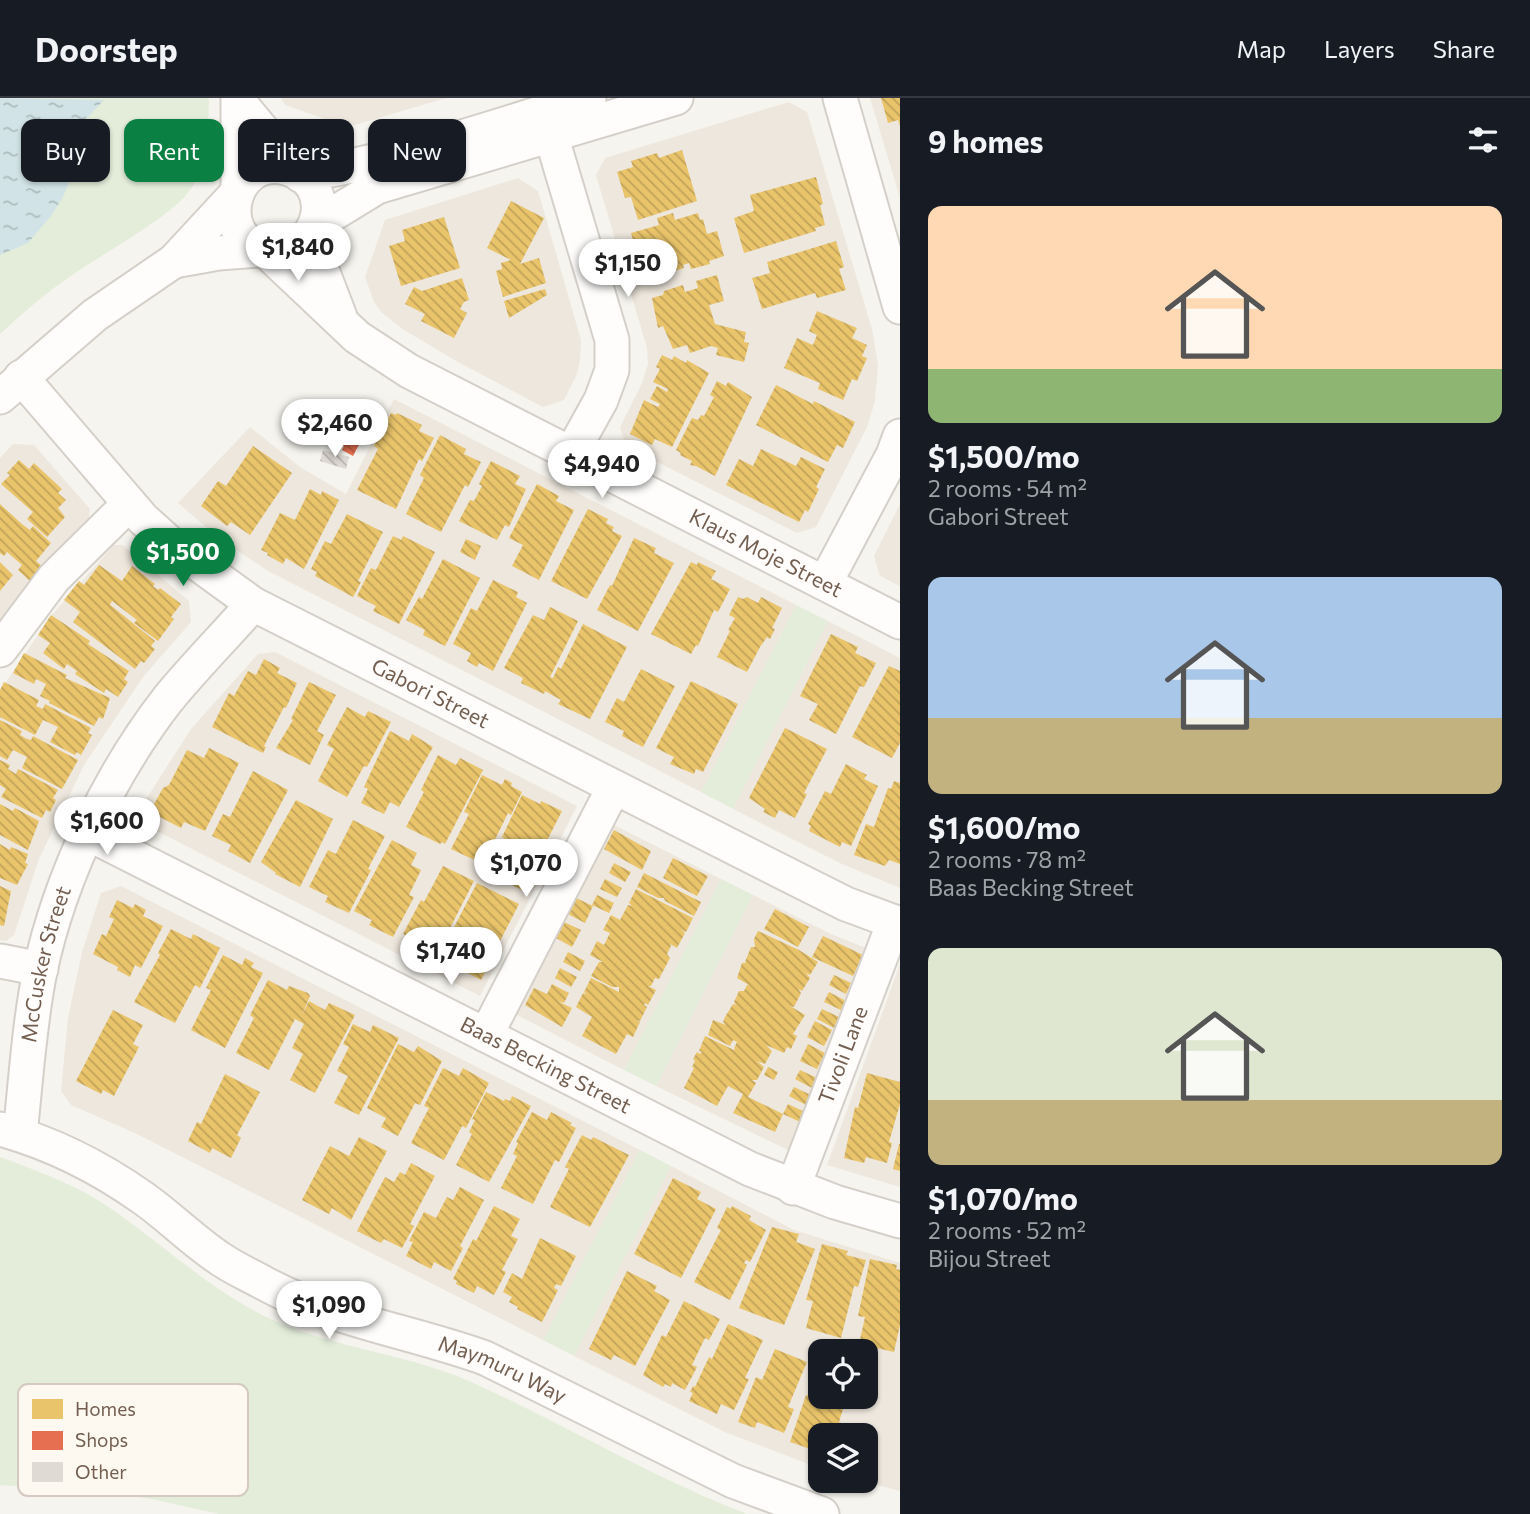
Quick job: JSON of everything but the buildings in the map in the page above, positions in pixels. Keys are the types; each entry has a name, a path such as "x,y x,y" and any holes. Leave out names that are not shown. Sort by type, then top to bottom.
{"street":[{"path":"174,261 219,253 263,250 277,252 300,245 315,226 377,187 589,98"},
{"path":"354,166 546,115 676,98"},
{"path":"840,98 900,307"},
{"path":"239,100 254,119"},
{"path":"239,100 237,192 233,204 236,226 242,236 263,250"},
{"path":"546,115 612,340 612,370 601,400 571,454"},
{"path":"11,387 95,315 174,261 243,182"},
{"path":"309,182 318,203 315,226"},
{"name":"Klaus Moje Street","path":"315,226 322,270 343,323"},
{"name":"Klaus Moje Street","path":"263,250 357,337 409,370 900,622"},
{"name":"Gabori Street","path":"11,387 173,546 253,604 825,894 897,923"},
{"path":"825,583 893,455 900,436"},
{"path":"0,650 54,578 129,504"},
{"name":"McCusker Street","path":"10,1132 28,1049 41,969 60,901 88,833 129,756 148,727 169,699 253,604"},
{"path":"486,1035 614,787"},
{"name":"Baas Becking Street","path":"88,833 712,1150 793,1188 900,1221"},
{"name":"Tivoli Lane","path":"793,1188 897,923"},
{"path":"0,961 41,969"},
{"name":"Maymuru Way","path":"10,1132 76,1156 111,1176 221,1259 289,1296 331,1313 437,1341 485,1358 721,1475 822,1514"}],"shaded area":[{"path":"281,98 446,98 354,125 354,119 325,119 285,105"},
{"path":"870,98 900,98 900,198"},
{"path":"789,102 807,112 872,329 878,365 875,401 867,427 816,527 797,533 626,446 620,427 642,383 648,364 647,348 596,175 605,158"},
{"path":"518,178 538,191 581,340 577,374 564,400 543,407 404,330 381,312 374,302 365,277 385,220"},
{"path":"394,399 796,605 701,792 268,571 219,538 178,503 250,427 300,467 346,494"},
{"path":"13,444 34,445 90,509 89,519 58,551 0,625 0,458"},
{"path":"900,504 900,586 880,576 874,556"},
{"path":"114,545 123,545 189,601 191,622 143,677 84,765 39,859 14,935 6,941 0,940 0,691 50,617"},
{"path":"828,621 900,658 900,888 842,864 733,809"},
{"path":"275,652 577,806 480,996 147,826 141,807 191,729 258,654"},
{"path":"610,823 721,879 624,1070 513,1013"},
{"path":"121,886 640,1150 543,1340 137,1134 71,1105 61,1091 68,1018 82,952 101,893"},
{"path":"753,895 831,934 866,948 792,1152 656,1086"},
{"path":"900,964 900,1187 827,1165"},
{"path":"671,1166 794,1230 900,1263 900,1491 878,1485 878,1423 808,1423 808,1464 725,1432 574,1356"}],"green space":[{"path":"0,98 208,98 208,119 124,119 124,182 195,182 194,184 173,208 55,287 0,334"},
{"path":"796,605 828,621 733,809 701,792"},
{"path":"721,879 753,895 656,1086 624,1070"},
{"path":"640,1150 671,1166 574,1356 543,1340"},
{"path":"0,1157 84,1192 203,1278 262,1315 313,1335 418,1363 469,1381 676,1484 747,1514 219,1514 131,1496 248,1496 248,1384 18,1384 18,1486 0,1485"}],"water":[{"path":"0,98 104,100 85,119 21,119 21,182 69,182 51,216 28,243 0,255"}]}
